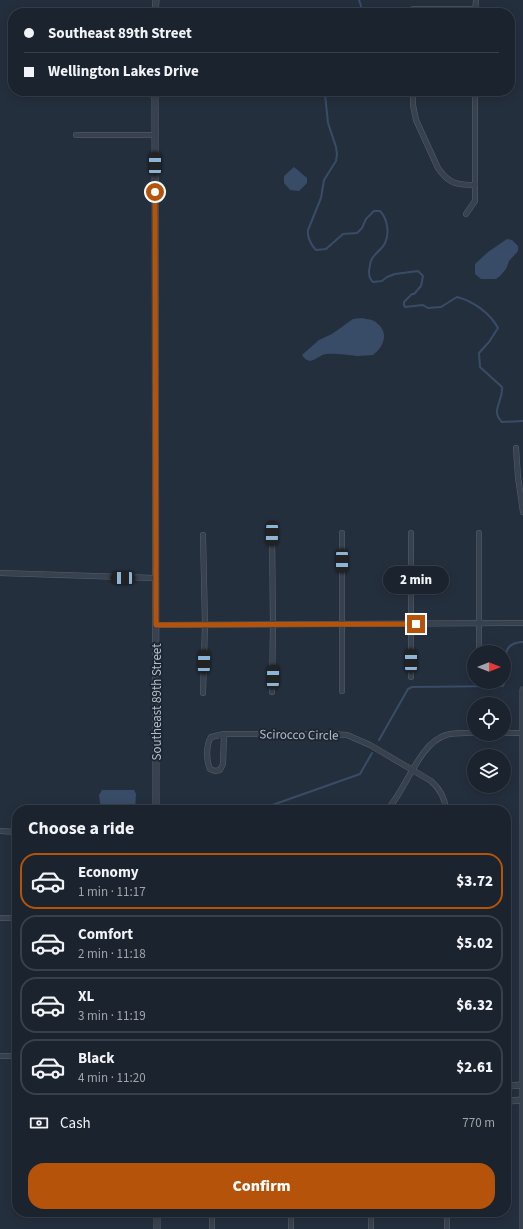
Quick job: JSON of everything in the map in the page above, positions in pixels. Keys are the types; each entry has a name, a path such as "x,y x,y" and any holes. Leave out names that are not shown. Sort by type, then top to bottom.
{"street":[{"name":"Southeast 89th Street","path":"155,96 156,805"},
{"path":"413,96 416,120 438,168 443,175 453,183 475,185"},
{"path":"466,214 475,201 475,96"},
{"path":"76,135 155,135"},
{"path":"516,448 523,512"},
{"path":"479,532 479,645"},
{"path":"342,533 342,691"},
{"path":"410,677 411,533"},
{"path":"272,534 272,692"},
{"path":"203,535 205,625 203,693"},
{"path":"0,574 155,578"},
{"path":"156,625 523,623"},
{"path":"523,690 523,1229"},
{"path":"391,805 428,747 436,739 452,734 467,733"},
{"path":"511,733 523,733"},
{"path":"224,734 222,768 218,771 210,769 208,762 209,740 211,737 224,734"},
{"name":"Scirocco Circle","path":"224,734 347,735 370,745 436,785 442,795 445,805"},
{"path":"0,832 12,832"},
{"path":"0,918 12,918"},
{"path":"0,1056 12,1056"},
{"path":"511,1086 523,1085"},
{"path":"511,1101 523,1100"},
{"path":"157,1217 157,1229"},
{"path":"212,1217 212,1229"},
{"path":"291,1217 291,1229"},
{"path":"371,1217 371,1229"},
{"path":"447,1217 447,1229"}],"water":[{"path":"294,167 307,178 307,183 299,191 290,190 284,183 284,176"},
{"path":"507,239 512,240 518,246 518,251 509,261 506,269 500,276 496,279 481,279 475,274 475,264 488,252"},
{"path":"361,318 374,321 379,325 384,333 381,347 373,355 357,356 326,354 311,361 305,359 302,355 319,340 332,334 353,319"},
{"path":"102,790 134,790 136,794 135,805 100,805 99,795"}],"waterway":[{"path":"359,0 361,8"},
{"path":"325,96 328,123 337,154 336,161 324,180 321,198 308,230 311,243 316,250 326,249 343,234 357,233 362,228 366,219 374,211 380,211 386,222 387,239 371,262 369,275 373,282 382,281 395,274 418,271 423,276 421,286 404,302 405,307 423,305 428,308 441,307 457,297 469,301 486,313 498,328 489,342 479,353 480,367 502,387 501,398 497,410 497,414 502,422 523,421"},
{"path":"379,740 408,689 412,687 503,686 506,673 506,652 509,647 514,644 523,642"},
{"path":"272,805 360,774 372,753"}],"route":[{"path":"155,192 156,625 416,624"}]}
